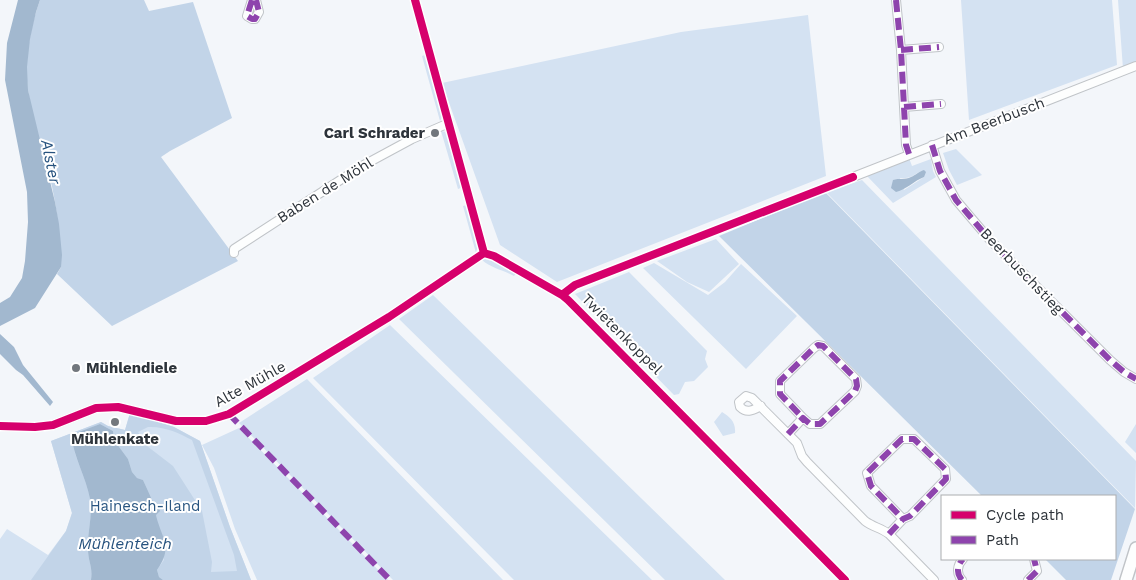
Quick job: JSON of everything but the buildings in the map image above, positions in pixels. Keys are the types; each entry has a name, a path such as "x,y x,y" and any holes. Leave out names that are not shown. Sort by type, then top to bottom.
{"street":[{"path":"252,0 246,12 247,16 252,20 255,19 259,12 256,0"},
{"path":"415,0 484,253"},
{"path":"896,0 901,50 906,145 909,154"},
{"path":"901,50 939,47"},
{"name":"Am Beerbusch","path":"852,177 1136,66"},
{"path":"904,106 941,104"},
{"name":"Baben de Möhl","path":"234,253 234,249 362,166 412,139 449,123"},
{"name":"Beerbuschstieg","path":"932,145 940,171 952,189 956,200 990,240 1110,360 1136,379"},
{"name":"Alte Mühle","path":"0,426 35,427 53,425 93,408 103,407 118,407 176,421 206,421 229,414 389,317 484,253"},
{"name":"Twietenkoppel","path":"484,253 494,256 568,300 844,580"},
{"path":"822,346 856,379 857,386 855,391 820,424 810,424 803,418 780,394 780,381 814,348 822,346"},
{"path":"760,406 796,443 807,462 866,521 875,528 884,530 889,534 934,580"},
{"path":"788,434 803,418"},
{"path":"889,534 946,480 945,469 914,439 902,439 867,473 871,486 903,519"},
{"path":"1126,580 1136,548"},
{"path":"962,560 957,569 958,576 962,580"},
{"path":"1028,580 1037,571 1034,560"}],"green space":[{"path":"961,0 1112,0 1117,65 969,120"},
{"path":"1118,0 1136,0 1136,64 1123,69"},
{"path":"808,15 826,176 557,282 500,245 442,83 681,32"},
{"path":"422,56 427,56 443,116 440,121"},
{"path":"441,131 446,132 450,137 463,187 458,189"},
{"path":"956,149 982,175 957,185 943,153"},
{"path":"909,158 912,166 931,159 936,177 893,203 867,176","holes":["919,172 924,177 904,190 900,178 910,177"]},
{"path":"862,180 1136,461 1135,508 826,192"},
{"path":"467,205 478,245 476,253 463,206"},
{"path":"716,239 739,264 709,292 687,282 657,261"},
{"path":"487,258 517,272 514,276 493,267 482,260"},
{"path":"654,263 708,295 725,282 741,264 797,316 746,369 643,268"},
{"path":"629,272 707,351 705,359 708,367 694,381 685,382 679,394 674,395 575,294"},
{"path":"433,295 725,580 665,580 399,319"},
{"path":"390,325 652,580 514,580 313,378"},
{"path":"307,379 503,580 393,580 239,423"},
{"path":"722,412 732,420 735,426 735,433 723,436 714,422"},
{"name":"Hainesch-Iland","path":"130,413 174,427 200,441 251,580 0,580 0,539 7,529 48,555 66,531 72,513 51,441 101,422 108,426 125,430"},
{"path":"1136,424 1136,453 1125,442"},
{"path":"239,428 388,580 257,580 235,529 214,468 202,445"}],"shaded area":[{"path":"40,0 144,0 149,11 193,2 232,118 161,157 238,261 112,326 57,274 61,267 56,210 49,174 33,118 27,79 29,45 33,22"},
{"path":"825,192 1135,509 1111,580 1066,580 1046,560 1116,560 1116,495 981,495 719,236"},
{"path":"130,413 174,427 200,441 251,580 163,580 159,577 157,570 164,560 154,504 143,480 137,478 132,472 128,459 114,440 113,431 100,424 71,436 90,499 88,553 91,580 31,580 66,531 72,513 51,441 101,422 108,426 125,430","holes":["148,427 171,430 192,440 234,555 237,571 211,572 212,562 202,511 173,466 147,446 138,432"]}],"water":[{"path":"18,0 40,0 30,39 27,67 28,90 55,202 62,255 61,267 35,308 0,326 0,303 10,297 22,278 28,222 27,192 5,80 7,43"},
{"path":"924,170 926,172 924,177 904,189 896,192 891,188 893,180 909,178"},
{"path":"0,334 14,347 23,365 53,402 50,406 23,375 0,354"},
{"name":"Mühlenteich","path":"100,424 113,431 114,440 128,459 132,472 137,478 143,480 154,504 159,508 160,511 156,515 165,542 165,555 157,570 159,577 163,580 91,580 88,553 90,499 71,435"}],"marked path":[{"path":"252,0 247,16 252,19 255,19 259,12 256,0"},
{"path":"896,0 901,50 906,145 909,154"},
{"path":"901,50 939,47"},
{"path":"904,107 941,104"},
{"path":"932,145 940,171 956,200 990,240 1110,360 1136,379"},
{"path":"788,434 803,418 810,424 820,424 855,391 857,386 856,379 823,346 818,345 814,348 780,381 780,394 803,418"},
{"path":"229,414 390,580"},
{"path":"889,534 903,519 910,516 946,479 945,469 914,439 902,439 867,473 871,486 903,519"},
{"path":"962,560 958,570 962,580"},
{"path":"1028,580 1037,571 1034,560"}],"cycle path":[{"path":"415,0 484,253 494,256 568,300 845,580"},
{"path":"562,295 575,285 853,177"},
{"path":"0,426 35,427 53,425 96,408 118,407 176,421 206,421 229,414 389,317 484,253"}],"place":[{"name":"Carl Schrader","path":"435,133"},
{"name":"Mühlendiele","path":"76,368"},
{"name":"Mühlenkate","path":"115,422"}],"water label":[{"name":"Alster","path":"51,162"}]}
